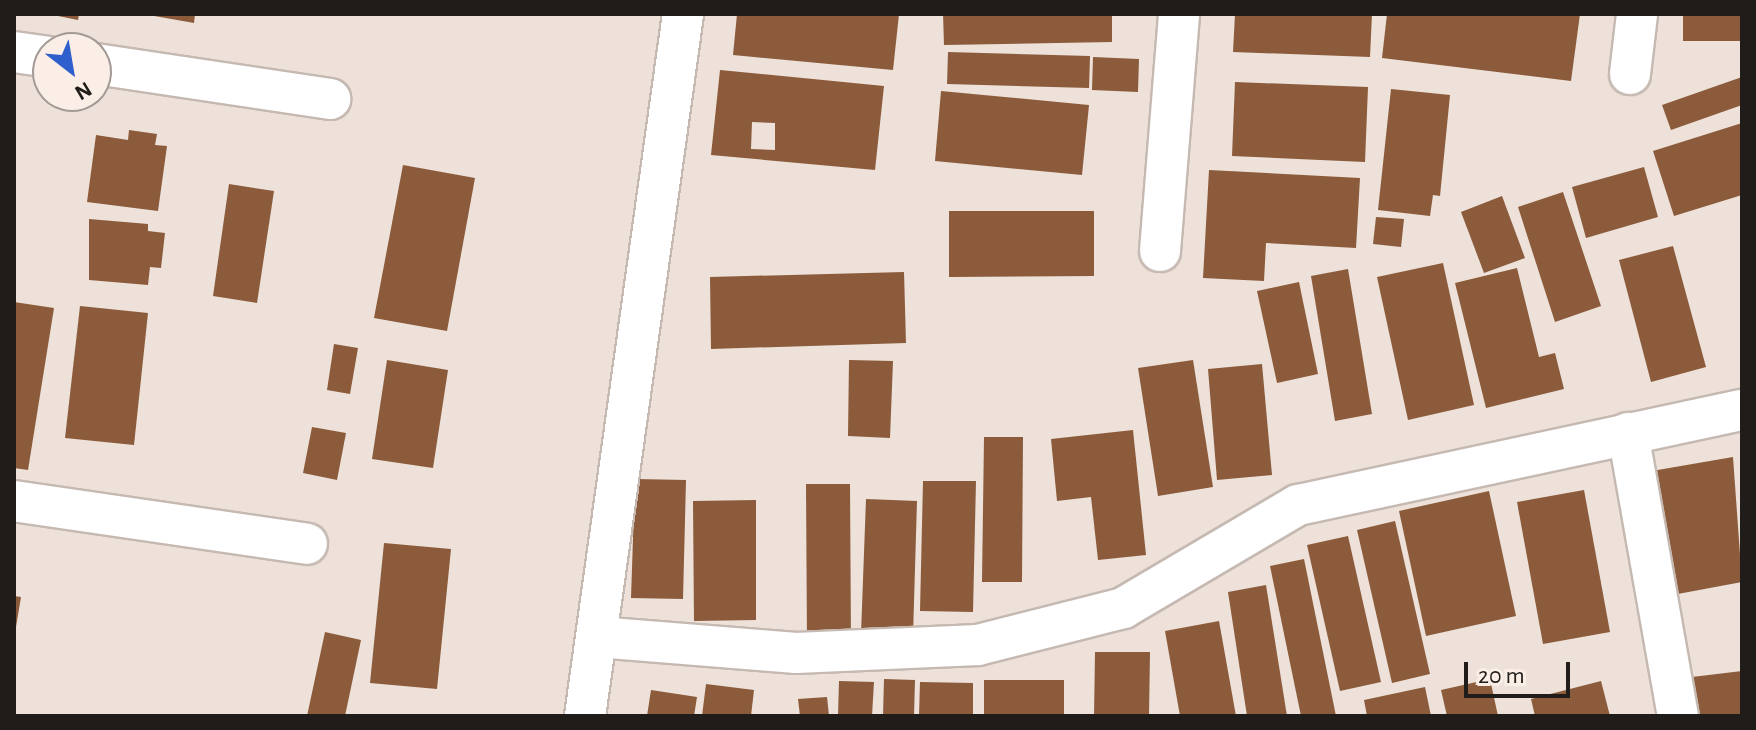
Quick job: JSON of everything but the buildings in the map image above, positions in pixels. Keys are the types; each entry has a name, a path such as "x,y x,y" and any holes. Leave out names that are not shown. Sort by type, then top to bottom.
{"street":[{"path":"585,716 683,14"},
{"path":"1160,251 1179,14"},
{"path":"1630,74 1637,14"},
{"path":"112,66 330,99"},
{"path":"597,637 796,653 978,645 1123,608 1298,505 1742,410"},
{"path":"1628,433 1678,716"},
{"path":"14,501 307,544"}]}
